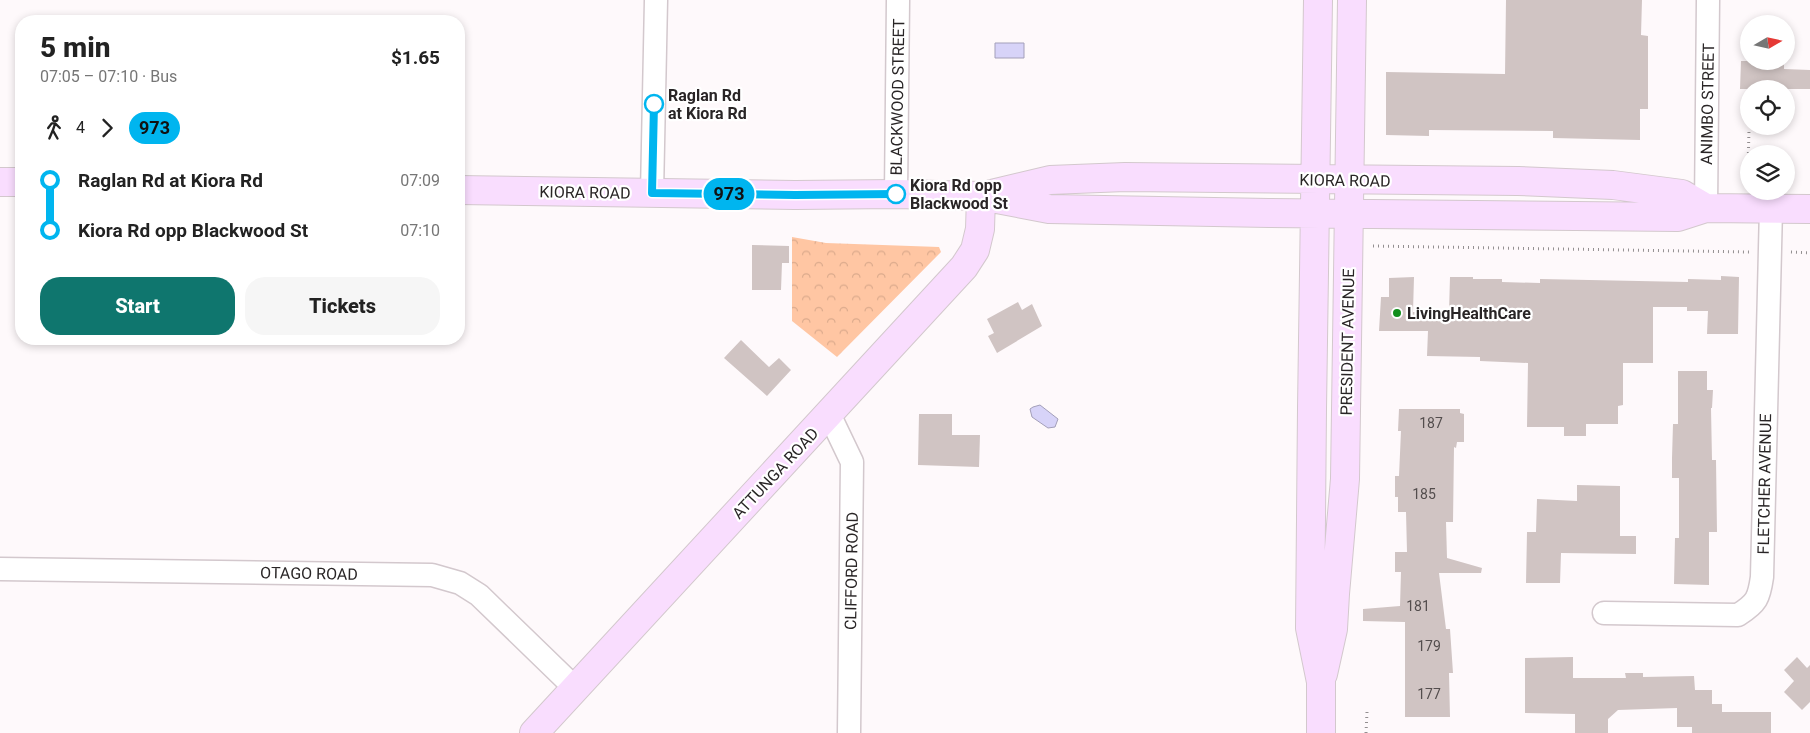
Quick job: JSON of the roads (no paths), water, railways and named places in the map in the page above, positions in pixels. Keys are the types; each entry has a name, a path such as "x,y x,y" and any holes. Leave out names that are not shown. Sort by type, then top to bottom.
{"street":[{"path":"652,193 656,0"},
{"name":"BLACKWOOD STREET","path":"896,194 898,0"},
{"name":"PRESIDENT AVENUE","path":"1318,0 1310,628 1321,682 1321,733"},
{"name":"PRESIDENT AVENUE","path":"1321,682 1333,629 1345,478 1352,0"},
{"name":"ANIMBO STREET","path":"1706,208 1708,0"},
{"name":"KIORA ROAD","path":"981,196 1050,180 1124,176 1315,180 1518,181 1613,185 1682,194 1706,208"},
{"path":"0,182 15,182"},
{"name":"KIORA ROAD","path":"465,190 981,196 1050,209 1315,214 1678,217 1706,208 1810,209"},
{"name":"ATTUNGA ROAD","path":"534,733 964,267 975,250 980,229 981,196"},
{"name":"FLETCHER AVENUE","path":"1604,613 1738,615 1751,607 1759,596 1762,577 1771,208"},
{"name":"CLIFFORD ROAD","path":"829,414 852,462 849,733"},
{"name":"OTAGO ROAD","path":"0,569 432,575 460,583 479,595 576,689"}],"place":[{"name":"Raglan Rd at Kiora Rd","path":"654,104"},
{"name":"Kiora Rd opp Blackwood St","path":"896,194"},
{"name":"LivingHealthCare","path":"1397,313"}]}
